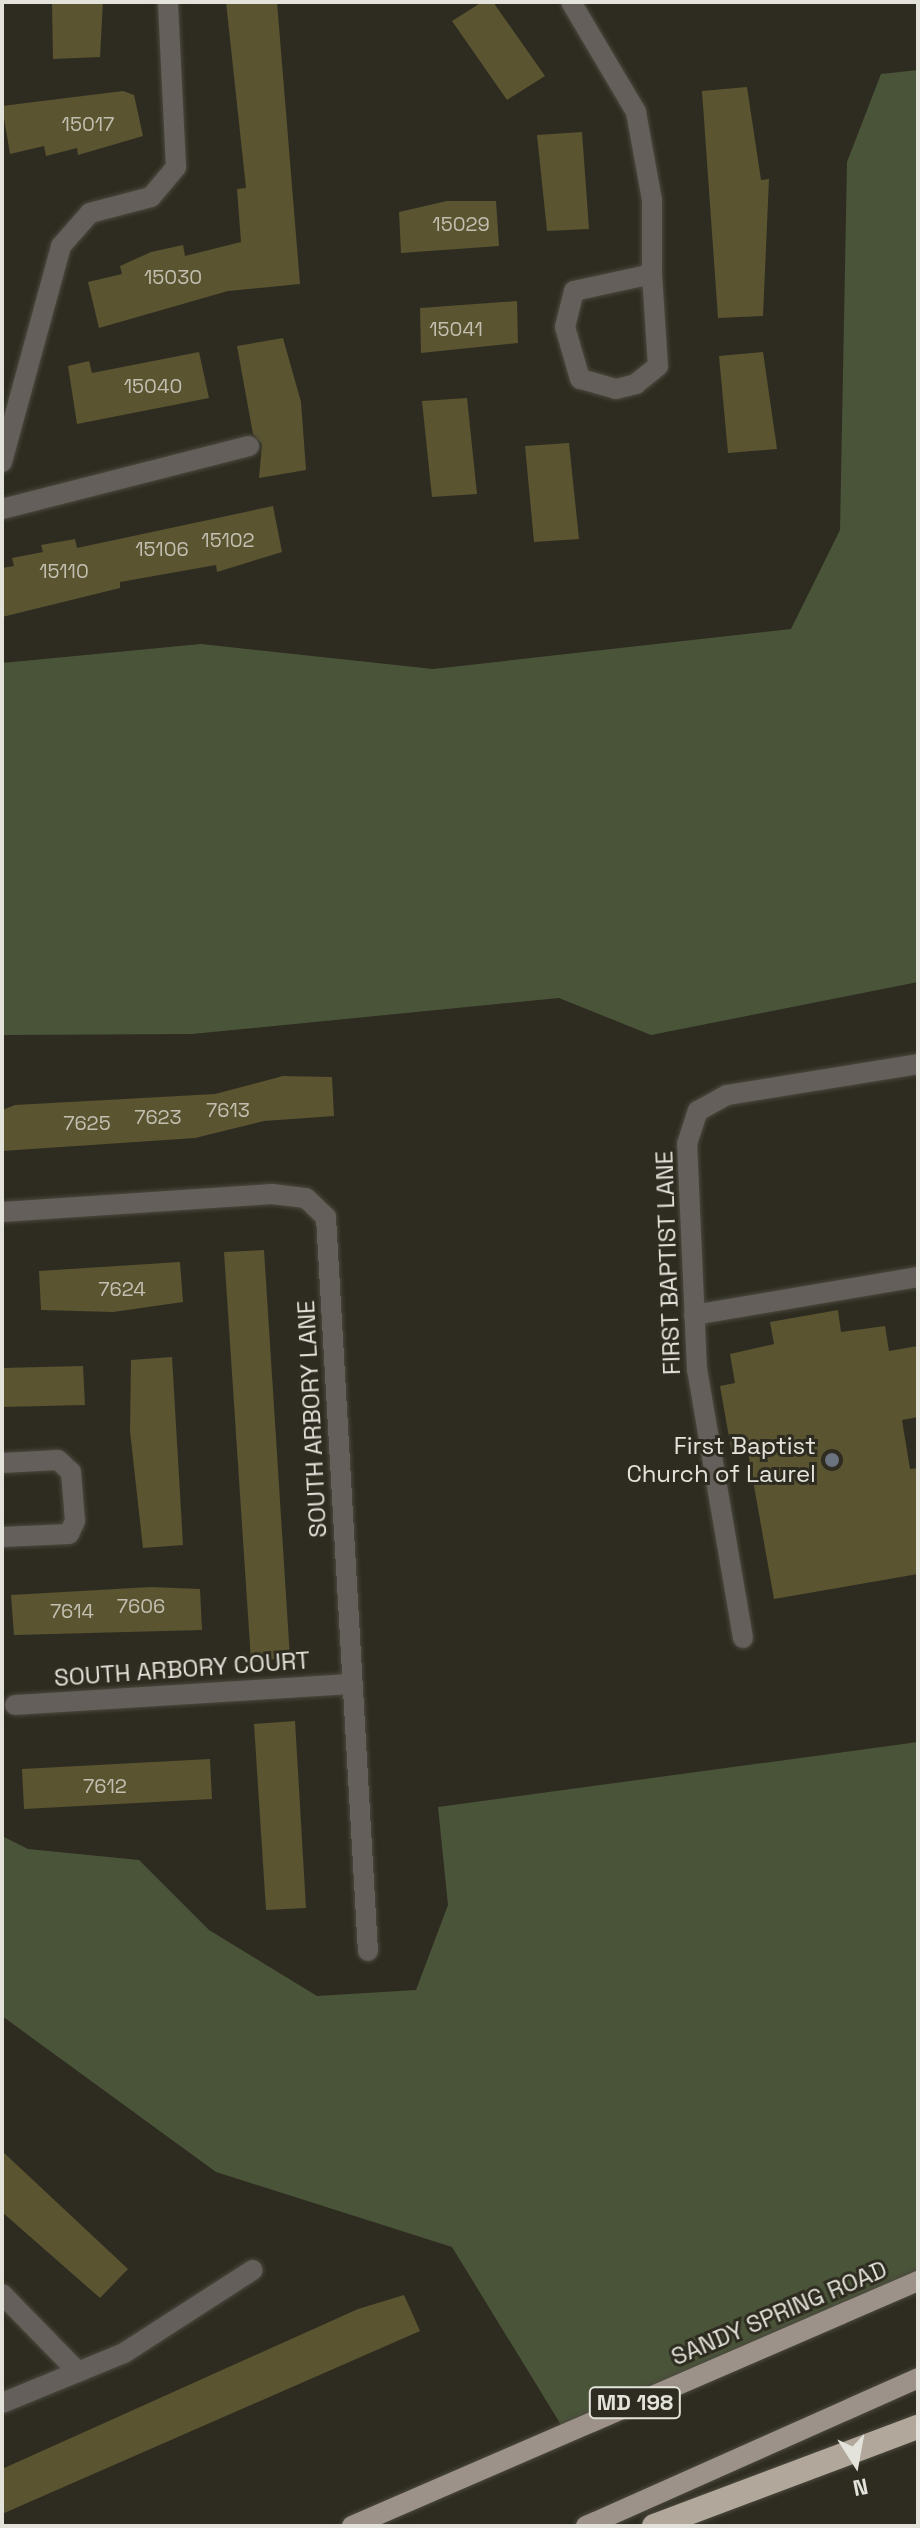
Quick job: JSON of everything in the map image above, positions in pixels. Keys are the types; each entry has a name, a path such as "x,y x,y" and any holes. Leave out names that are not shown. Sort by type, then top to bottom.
{"highway":[{"path":"654,2526 918,2427"}],"main road":[{"name":"SANDY SPRING ROAD","path":"352,2526 918,2281"},
{"path":"586,2526 918,2378"}],"street":[{"path":"2,462 61,246 90,213 151,197 176,167 168,2"},
{"path":"571,2 636,112 651,186 652,274 658,366 616,389 580,379 565,327 574,291 652,274"},
{"path":"2,509 249,446"},
{"name":"FIRST BAPTIST LANE","path":"743,1638 706,1434 694,1315 687,1144 698,1111 727,1095 918,1064"},
{"name":"SOUTH ARBORY LANE","path":"2,1212 272,1194 321,1208 368,1951"},
{"path":"694,1315 918,1277"},
{"path":"2,1463 58,1460 71,1472 75,1521 69,1534 2,1537"},
{"name":"SOUTH ARBORY COURT","path":"15,1705 352,1684"},
{"path":"2,2403 78,2372 175,2325 253,2270"},
{"path":"2,2294 78,2372"}],"green space":[{"path":"918,70 918,982 651,1035 559,998 192,1034 2,1035 2,663 201,644 433,669 791,629 840,530 847,162 881,74"},
{"path":"918,1742 918,2281 566,2433 452,2247 216,2172 2,2016 2,1836 28,1849 139,1860 209,1930 317,1996 416,1990 448,1905 438,1807"}],"building":[{"path":"52,2 103,2 100,57 53,59"},
{"path":"226,2 277,2 300,284 228,291 99,328 88,282 122,274 120,266 151,252 183,245 185,256 241,242 237,189 246,188"},
{"path":"482,2 493,2 545,76 507,100 452,21"},
{"path":"747,87 761,180 769,179 763,316 718,318 702,91"},
{"path":"123,91 134,95 143,136 78,155 77,148 46,156 44,146 10,154 2,106"},
{"path":"582,132 589,229 547,231 537,135"},
{"path":"447,201 496,201 499,246 401,253 399,212"},
{"path":"517,301 518,343 421,353 420,308"},
{"path":"283,338 301,402 306,470 259,478 262,444 253,434 237,346"},
{"path":"199,352 209,398 77,424 68,366 89,361 92,373"},
{"path":"763,352 777,449 728,453 719,356"},
{"path":"467,398 477,494 432,497 422,401"},
{"path":"569,443 579,539 534,542 525,446"},
{"path":"273,506 282,552 217,572 216,565 120,582 120,588 2,617 2,568 14,566 12,558 43,552 41,545 75,539 77,548"},
{"path":"283,1076 332,1077 334,1116 264,1121 195,1138 2,1151 2,1110 15,1105 215,1094"},
{"path":"264,1250 290,1658 251,1661 224,1252"},
{"path":"180,1262 183,1302 113,1312 41,1310 39,1271"},
{"path":"838,1310 841,1332 885,1326 889,1351 918,1346 918,1417 902,1420 910,1469 918,1468 918,1574 774,1599 748,1452 732,1454 720,1386 735,1383 730,1354 774,1344 770,1322"},
{"path":"172,1357 183,1545 143,1548 130,1431 131,1360"},
{"path":"83,1366 85,1405 2,1407 2,1368"},
{"path":"151,1587 200,1589 202,1630 14,1635 11,1595"},
{"path":"295,1721 306,1908 266,1910 254,1724"},
{"path":"210,1759 212,1799 24,1809 22,1769"},
{"path":"2,2151 128,2269 100,2298 2,2212"},
{"path":"404,2295 420,2331 2,2514 2,2469 358,2309"}],"place":[{"name":"First Baptist Church of Laurel","path":"832,1460"}]}
